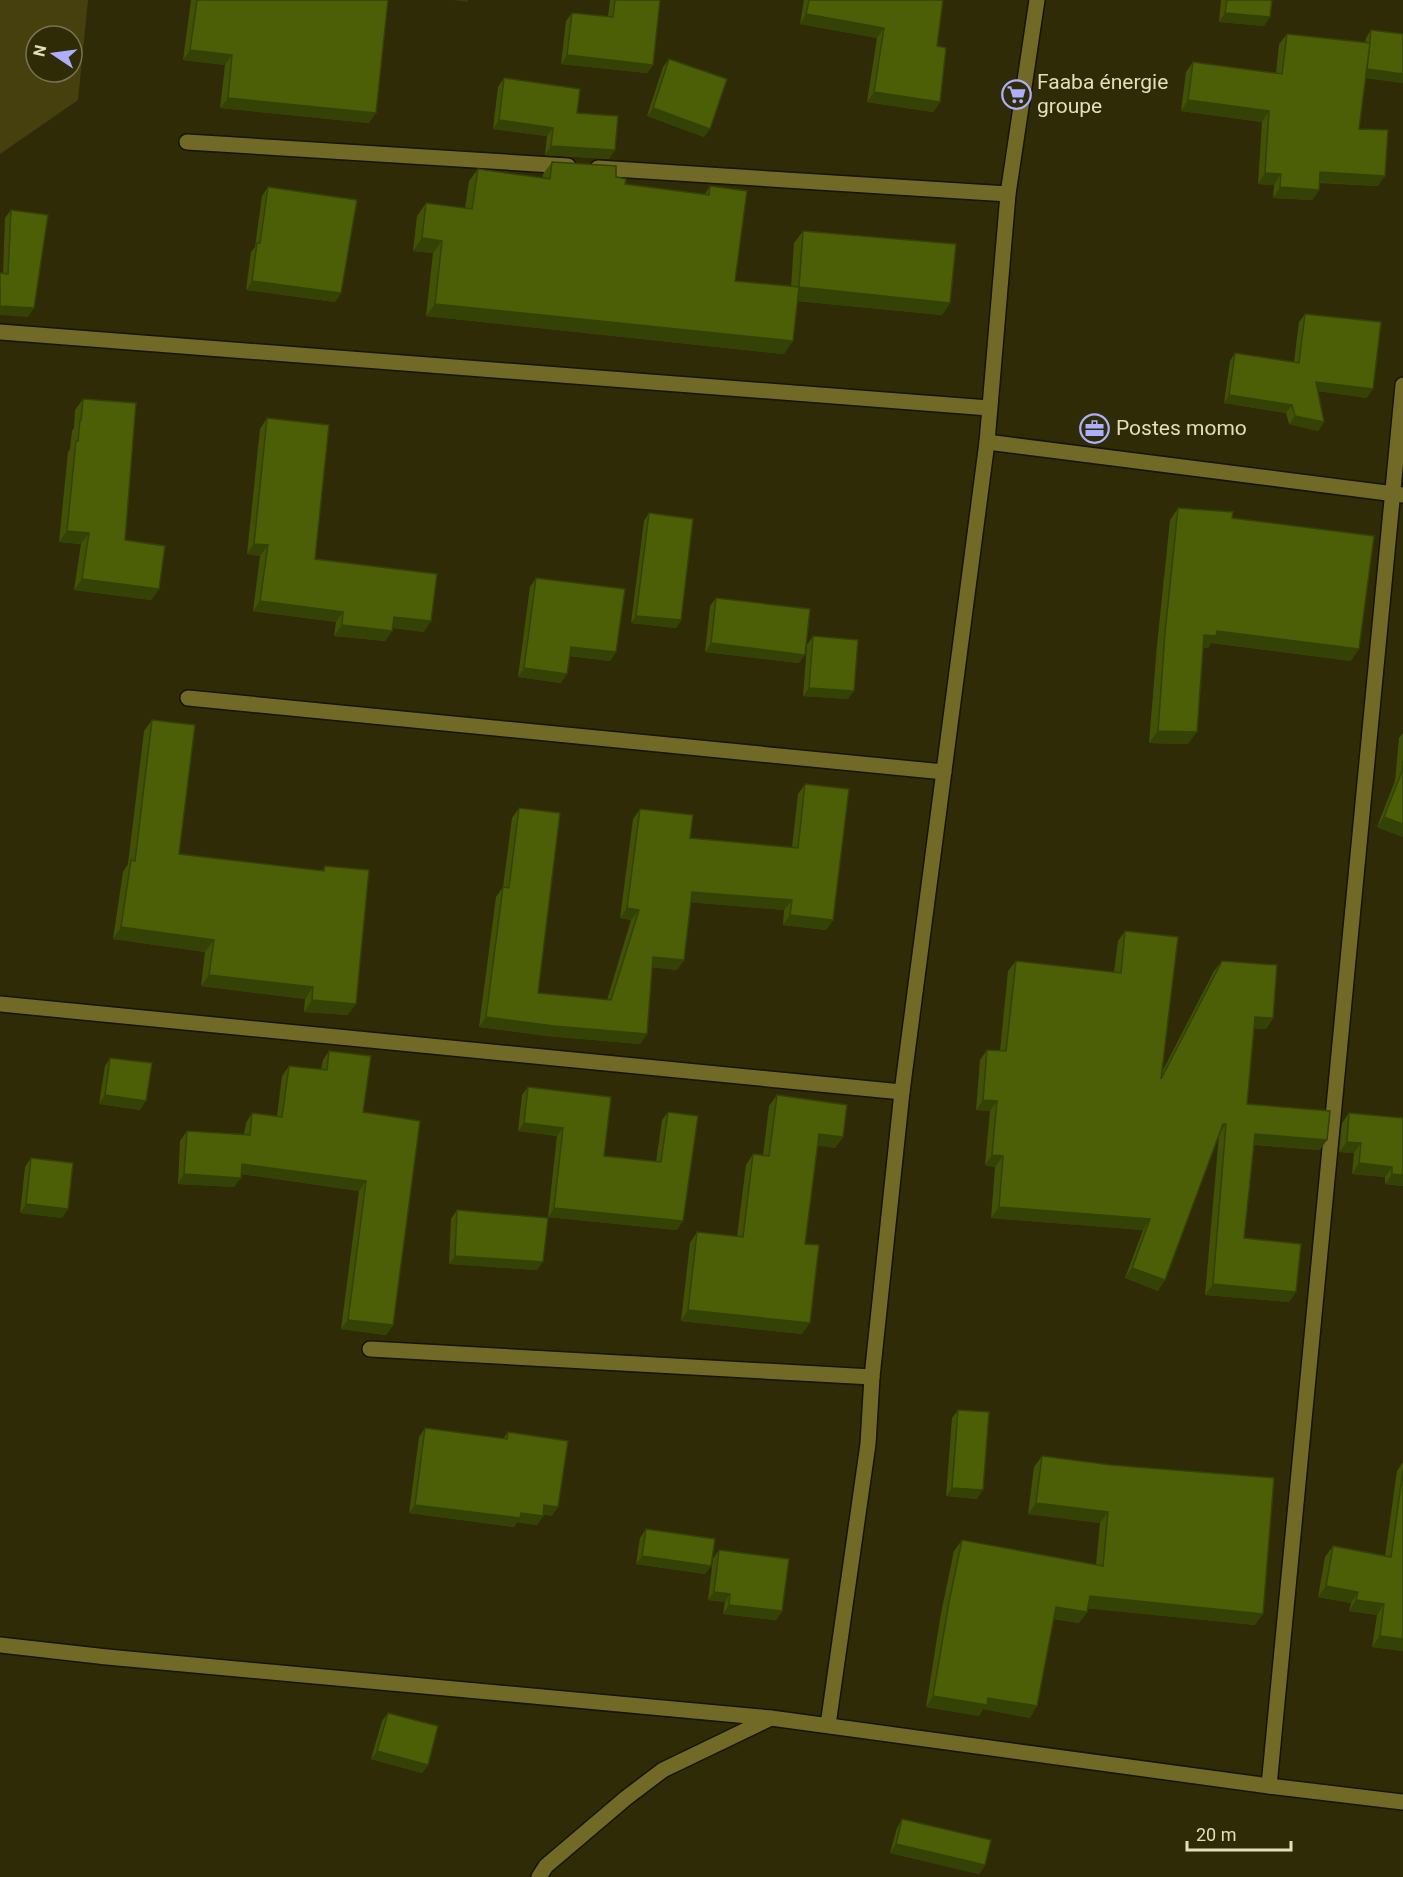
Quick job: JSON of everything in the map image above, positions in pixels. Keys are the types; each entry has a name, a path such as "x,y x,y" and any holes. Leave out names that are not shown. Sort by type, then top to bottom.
{"street":[{"path":"828,1725 868,1444 872,1377 902,1092 987,442 1008,194 1037,0"},
{"path":"187,142 1008,194"},
{"path":"0,332 989,408"},
{"path":"1269,1786 1398,495 1403,385"},
{"path":"987,442 1398,495"},
{"path":"188,698 944,772"},
{"path":"0,1004 902,1092"},
{"path":"370,1349 872,1377"},
{"path":"0,1645 107,1657 771,1718 1403,1802"},
{"path":"539,1877 546,1866 626,1798 663,1770 771,1718"}],"shaded area":[{"path":"0,0 88,0 84,40 84,24 24,24 24,84 80,84 78,100 0,154"}],"building":[{"path":"197,0 388,0 376,113 228,98 232,55 190,50"},
{"path":"615,0 660,0 653,65 567,55 572,13 613,17"},
{"path":"809,0 943,0 937,46 946,48 940,102 874,92 884,28 806,14"},
{"path":"1227,0 1272,0 1270,17 1225,13"},
{"path":"1371,30 1403,34 1403,74 1367,69"},
{"path":"1287,34 1370,43 1359,129 1388,130 1385,176 1320,172 1319,190 1280,187 1281,174 1265,173 1269,111 1188,100 1193,62 1282,74"},
{"path":"669,59 727,79 710,129 653,108"},
{"path":"504,78 580,89 577,113 618,116 615,150 551,146 553,128 499,120"},
{"path":"552,162 616,166 616,177 626,179 625,184 709,195 710,186 747,191 735,281 799,287 793,341 435,304 442,241 422,238 426,203 472,209 478,169 550,179"},
{"path":"268,187 357,200 341,293 252,281"},
{"path":"11,210 48,215 34,308 0,306 0,273 8,274"},
{"path":"803,231 956,244 950,303 799,287"},
{"path":"1305,314 1381,322 1373,389 1316,382 1324,422 1295,416 1292,405 1229,395 1235,353 1299,363"},
{"path":"83,399 136,403 125,540 165,546 159,589 82,579 89,533 67,531 76,441 78,441"},
{"path":"267,418 329,425 315,559 437,574 431,621 394,617 392,631 342,625 343,612 260,601 268,545 254,544"},
{"path":"1178,508 1233,512 1232,518 1374,536 1359,649 1217,631 1216,636 1204,635 1197,732 1158,731"},
{"path":"649,513 693,519 681,620 636,616"},
{"path":"536,578 625,589 616,652 571,647 567,674 524,668"},
{"path":"716,598 810,609 805,655 711,643"},
{"path":"813,636 858,640 854,691 809,688"},
{"path":"152,720 195,725 179,854 324,871 325,866 369,870 356,1004 312,1000 313,987 209,975 214,940 121,927 131,860 135,861"},
{"path":"1403,761 1403,824 1384,817 1402,771"},
{"path":"805,784 849,789 833,920 790,915 792,900 692,892 684,960 653,957 647,1034 554,1026 486,1017 503,887 509,888 519,808 560,813 538,993 611,1000 639,910 627,908 640,809 693,815 690,838 798,848"},
{"path":"1125,931 1178,937 1161,1079 1222,961 1277,965 1273,1018 1255,1017 1247,1104 1330,1111 1327,1140 1255,1134 1244,1238 1301,1244 1296,1292 1213,1284 1226,1124 1223,1124 1165,1280 1132,1268 1150,1219 999,1207 1003,1156 992,1155 997,1101 983,1100 987,1050 1006,1051 1016,961 1121,973"},
{"path":"329,1051 371,1056 363,1112 420,1121 393,1325 348,1320 366,1181 242,1164 241,1178 184,1174 187,1131 250,1135 252,1113 282,1117 289,1066 327,1070"},
{"path":"110,1058 152,1063 146,1101 105,1095"},
{"path":"528,1087 611,1097 604,1156 661,1162 668,1112 698,1116 683,1221 554,1208 563,1128 524,1123"},
{"path":"777,1095 847,1105 843,1137 819,1134 805,1244 819,1245 810,1323 688,1310 697,1232 743,1237 753,1154 769,1156"},
{"path":"1349,1113 1403,1118 1403,1175 1392,1174 1392,1167 1359,1163 1361,1143 1347,1142"},
{"path":"31,1158 73,1163 68,1209 26,1204"},
{"path":"457,1210 548,1218 543,1262 455,1256"},
{"path":"958,1410 989,1412 983,1490 952,1488"},
{"path":"425,1428 507,1439 508,1432 568,1441 558,1507 544,1505 543,1516 521,1513 520,1518 415,1505"},
{"path":"1042,1456 1111,1465 1274,1478 1263,1614 1090,1596 1087,1612 1056,1607 1037,1706 988,1698 987,1705 933,1696 962,1540 1103,1566 1108,1512 1036,1503"},
{"path":"1403,1470 1403,1639 1380,1636 1384,1604 1356,1600 1358,1592 1326,1586 1333,1546 1391,1557"},
{"path":"646,1529 715,1539 711,1566 642,1556"},
{"path":"719,1550 789,1559 782,1611 729,1605 730,1594 714,1592"},
{"path":"388,1713 438,1726 428,1765 377,1751"},
{"path":"902,1819 991,1840 985,1865 896,1844"}],"place":[{"name":"Faaba énergie groupe","path":"1016,94"},
{"name":"Postes momo","path":"1095,428"}]}
